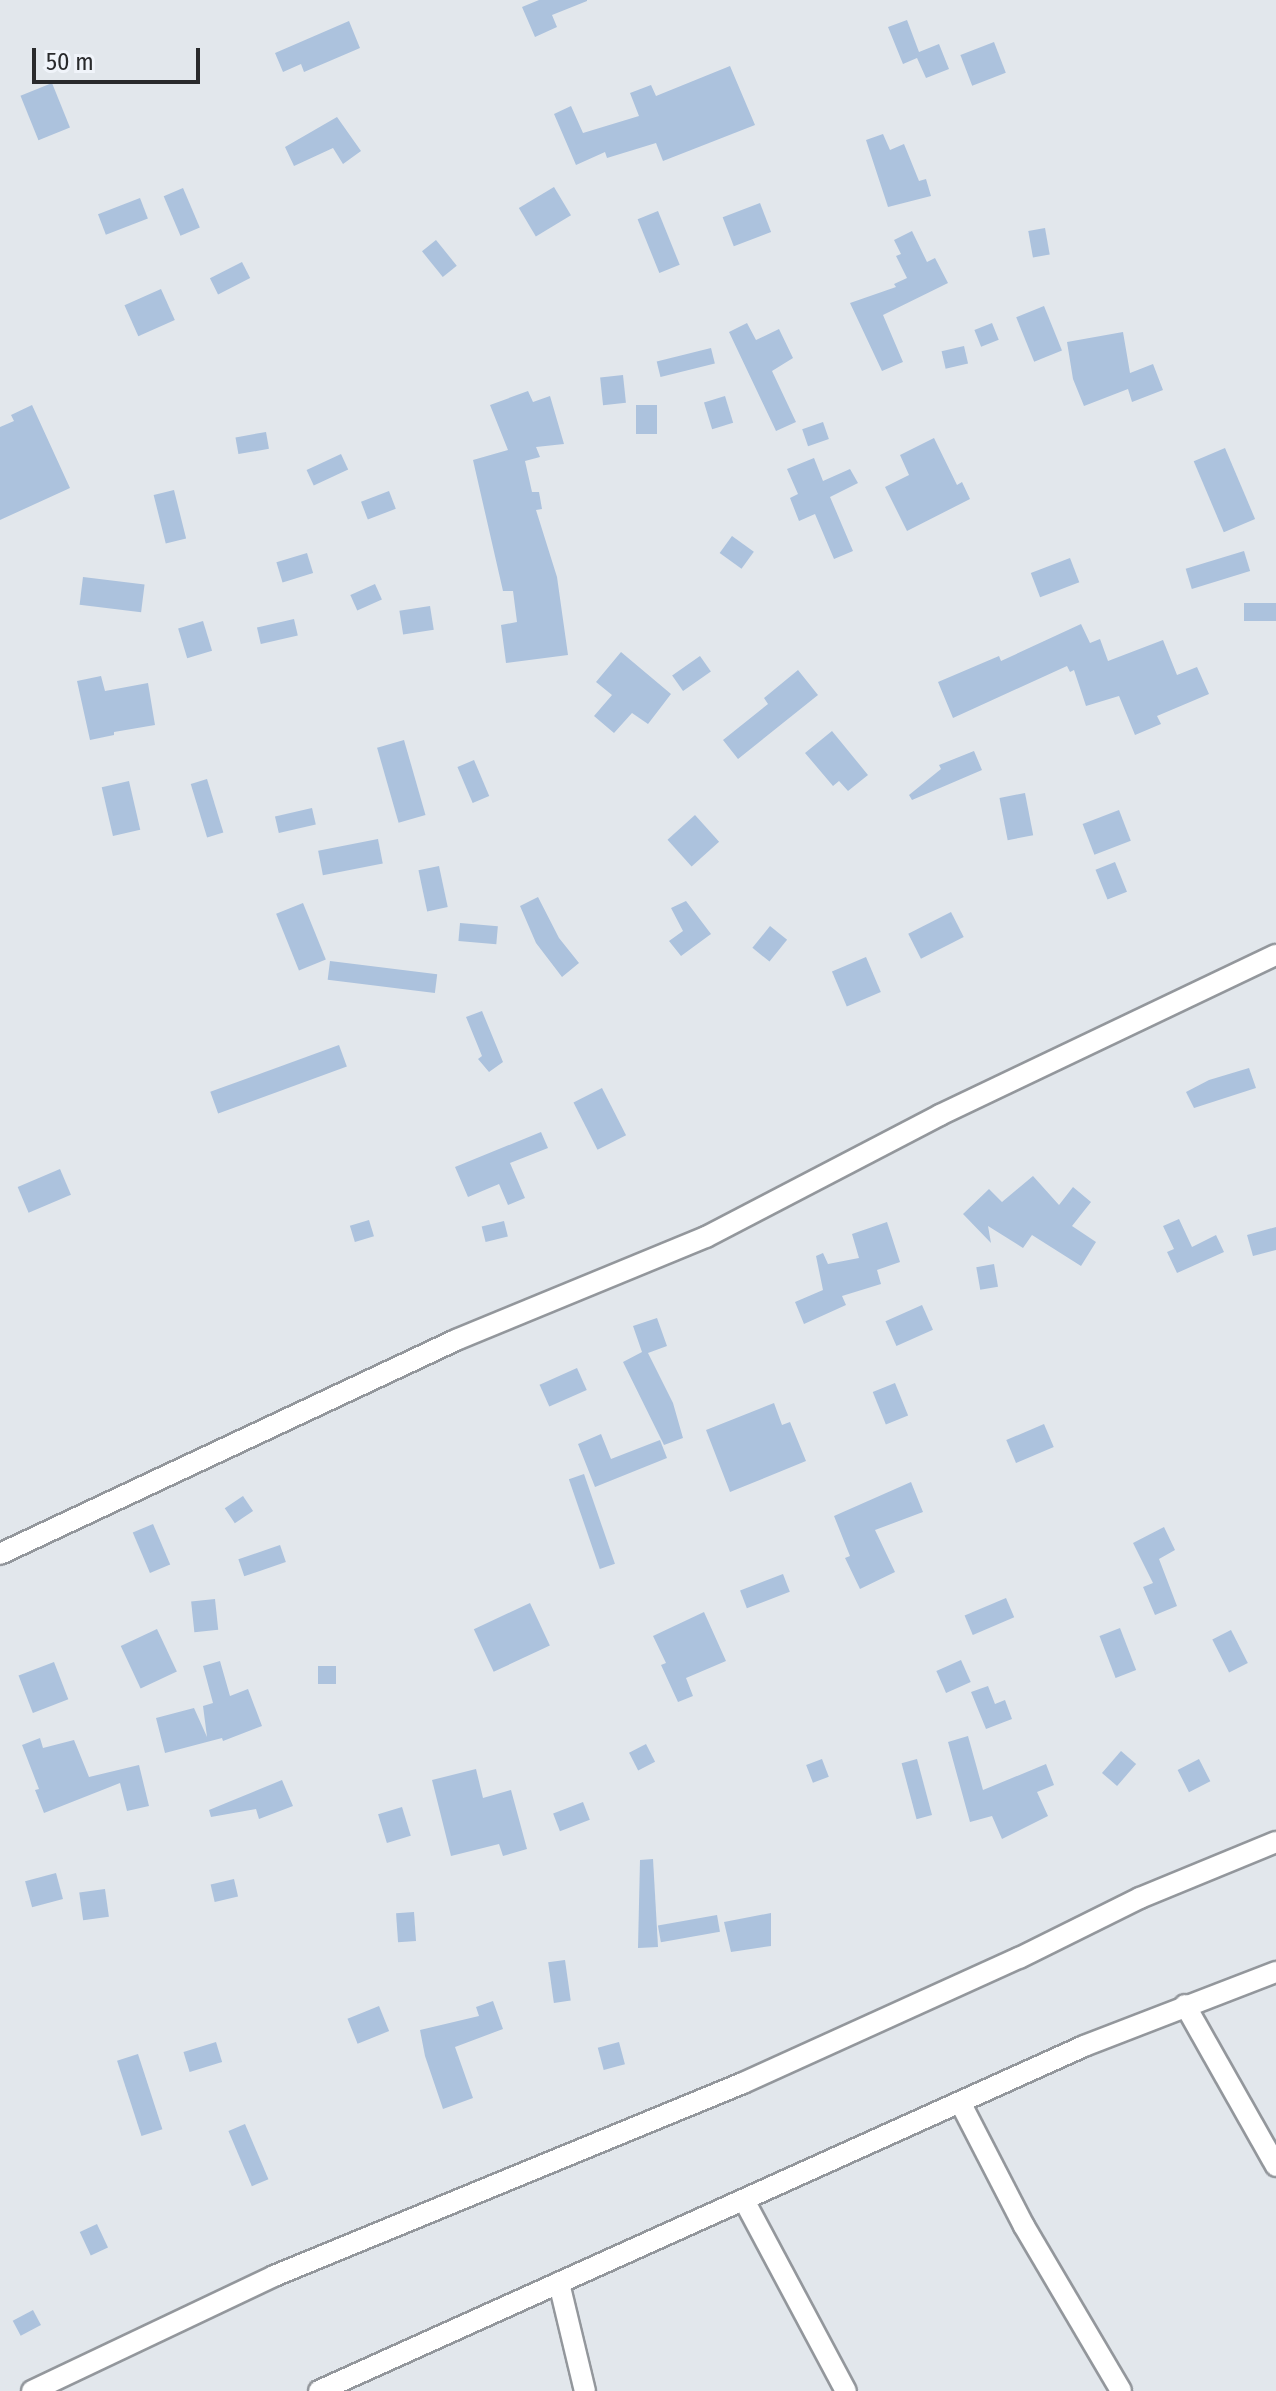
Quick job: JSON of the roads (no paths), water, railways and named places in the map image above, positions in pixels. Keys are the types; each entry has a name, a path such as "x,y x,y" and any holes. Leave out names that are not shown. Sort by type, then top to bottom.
{"street":[{"path":"0,1554 456,1340 706,1237 940,1115 1276,955"},
{"path":"32,2391 274,2276 743,2083 1019,1958 1140,1898 1276,1842"},
{"path":"328,2389 1084,2046 1276,1972"},
{"path":"1185,2005 1276,2166"},
{"path":"961,2104 1024,2226 1121,2391"},
{"path":"745,2202 846,2391"},
{"path":"559,2283 585,2391"}]}
